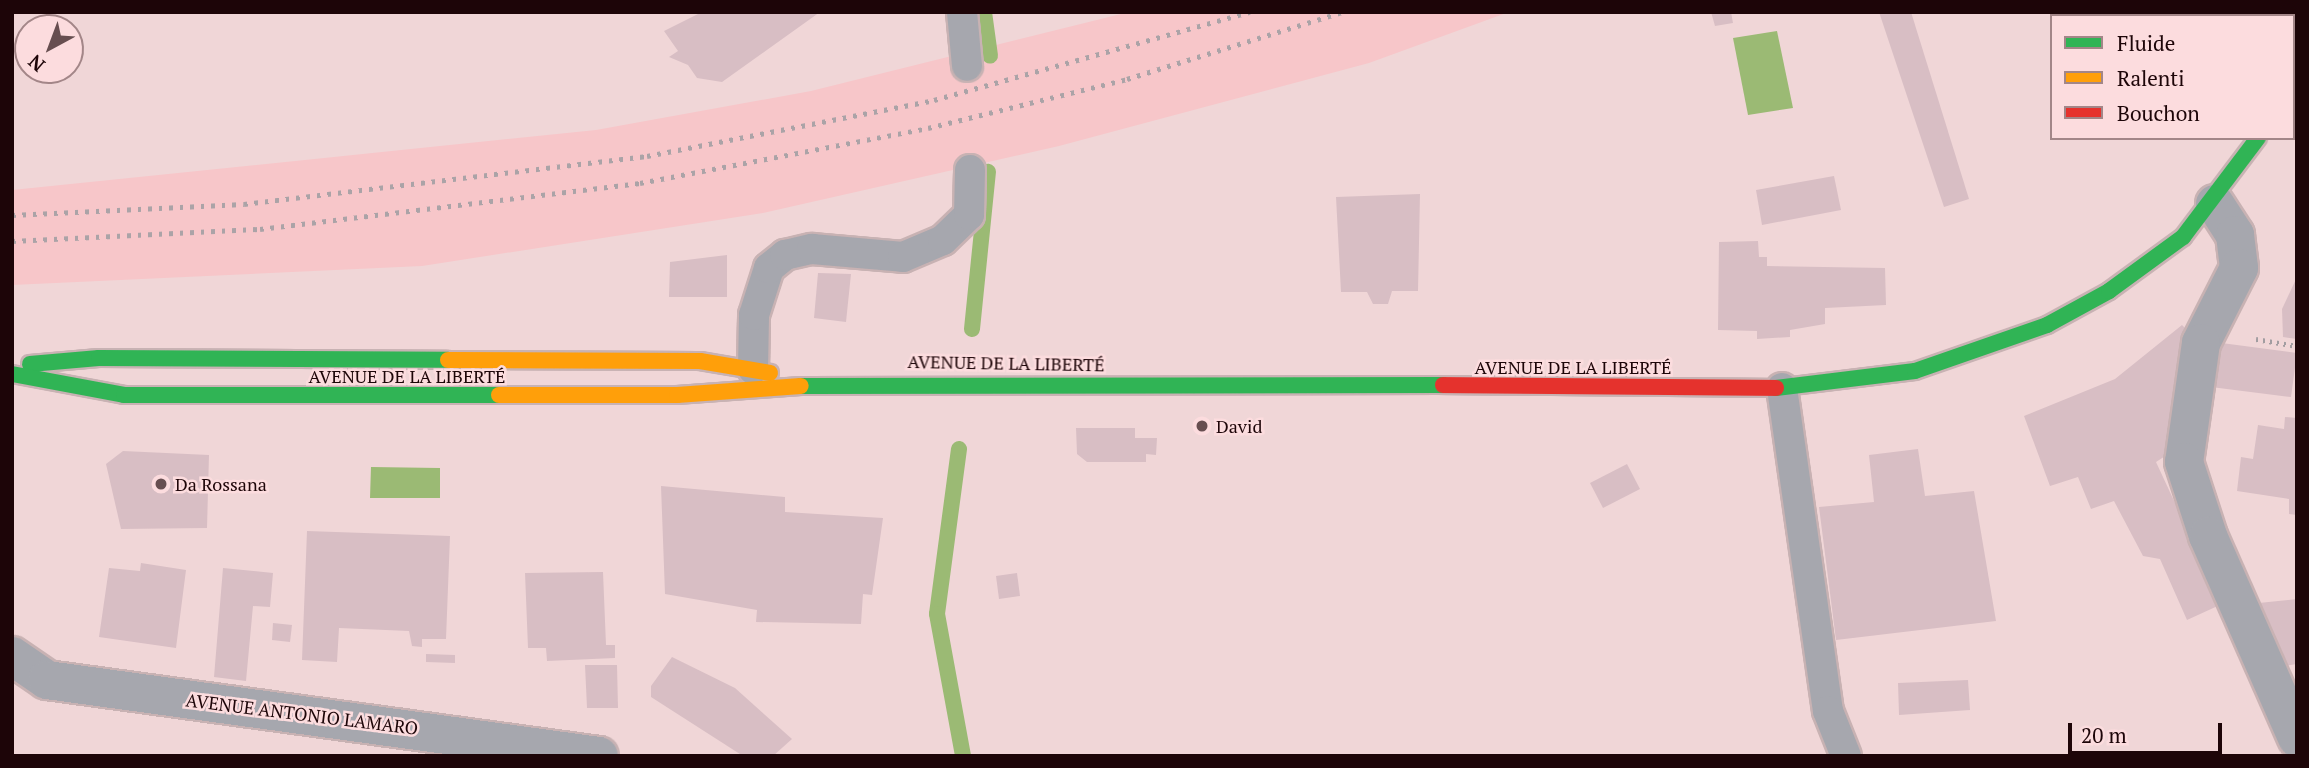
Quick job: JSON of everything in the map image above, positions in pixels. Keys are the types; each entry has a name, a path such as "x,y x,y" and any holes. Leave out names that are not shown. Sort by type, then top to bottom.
{"main road":[{"name":"AVENUE DE LA LIBERTÉ","path":"12,374 124,395 677,395 802,382 1782,388 1915,371 1989,350 2109,291 2183,237 2215,204 2257,140"},
{"name":"AVENUE DE LA LIBERTÉ","path":"12,365 99,358 630,361 753,369 802,382"}],"street":[{"path":"2215,204 2235,235 2239,268 2201,343 2184,462 2208,536 2297,738"},
{"name":"AVENUE ANTONIO LAMARO","path":"12,656 47,680 599,756"}],"lane":[{"path":"962,12 967,66"},
{"path":"753,369 754,315 769,268 785,255 812,249 903,257 943,240 969,215 970,170"},
{"path":"1782,388 1828,711 1846,756"}],"shaded area":[{"path":"1129,12 1509,12 1369,63 1059,146 763,213 422,266 12,285 12,190 596,130 811,91"},
{"path":"1777,31 1793,108 1748,115 1733,38"},
{"path":"371,467 440,468 440,498 370,498"}],"building":[{"path":"702,12 820,12 722,82 697,78 688,65 669,57 678,51 664,31"},
{"path":"1711,12 1731,12 1733,23 1715,26"},
{"path":"1879,12 1911,12 1969,199 1944,207"},
{"path":"2131,12 2189,12 2160,14"},
{"path":"1834,176 1841,210 1762,225 1756,190"},
{"path":"1420,194 1418,291 1392,291 1388,304 1373,304 1367,292 1341,292 1336,197"},
{"path":"1758,241 1759,257 1767,257 1767,266 1885,268 1886,305 1825,308 1825,324 1790,330 1790,337 1757,339 1757,331 1718,330 1719,242"},
{"path":"727,255 727,297 669,297 670,262"},
{"path":"818,273 851,274 846,322 814,318"},
{"path":"2297,277 2297,339 2283,337 2282,309"},
{"path":"2182,325 2190,333 2173,451 2156,462 2222,604 2187,620 2160,559 2143,556 2114,501 2091,509 2078,477 2050,486 2024,416 2115,379"},
{"path":"2214,342 2297,353 2291,397 2211,387"},
{"path":"2285,417 2297,418 2297,515 2289,514 2289,499 2237,491 2241,457 2253,459 2258,425 2284,429"},
{"path":"1076,428 1135,428 1135,438 1157,438 1156,455 1146,454 1146,462 1087,462 1077,454"},
{"path":"1918,449 1925,496 1974,491 1996,621 1836,640 1819,507 1874,502 1869,455"},
{"path":"123,451 209,455 207,528 121,529 106,464"},
{"path":"1627,464 1640,489 1603,508 1590,483"},
{"path":"661,486 785,497 785,512 883,518 872,595 863,594 861,624 756,622 757,610 665,594"},
{"path":"307,531 450,536 446,639 422,639 422,647 412,646 409,631 339,628 337,662 302,660"},
{"path":"141,563 186,570 176,648 99,637 109,568 140,571"},
{"path":"223,568 273,573 270,607 253,606 246,681 214,677"},
{"path":"603,572 606,645 615,645 615,658 547,661 546,648 528,648 525,573"},
{"path":"1017,573 1020,596 999,599 996,576"},
{"path":"2297,599 2297,664 2285,666 2249,604"},
{"path":"273,623 292,625 290,642 272,640"},
{"path":"426,654 455,655 455,663 426,662"},
{"path":"672,657 735,688 792,739 773,756 743,756 651,697 651,686"},
{"path":"585,665 617,665 618,708 587,708"},
{"path":"1968,680 1970,710 1899,715 1898,683"}],"waterway":[{"path":"984,12 990,56"},
{"path":"972,329 988,172"},
{"path":"959,449 937,614 963,756"}],"railway":[{"path":"12,215 244,204 647,156 934,100 1250,12"},
{"path":"12,241 260,229 640,183 928,128 1127,79 1342,12"}],"traffic: fast":[{"path":"2295,61 2297,56"},
{"path":"1776,388 1915,371 2047,325 2109,291 2183,237 2256,140"},
{"path":"30,364 99,358 448,360"},
{"path":"12,374 124,395 499,395"},
{"path":"801,386 1443,385"}],"traffic: slow":[{"path":"448,360 700,361 770,373"},
{"path":"499,395 677,395 801,386"}],"traffic: jam":[{"path":"1443,385 1776,388"}],"place":[{"name":"David","path":"1202,426"},
{"name":"Da Rossana","path":"161,484"}]}
